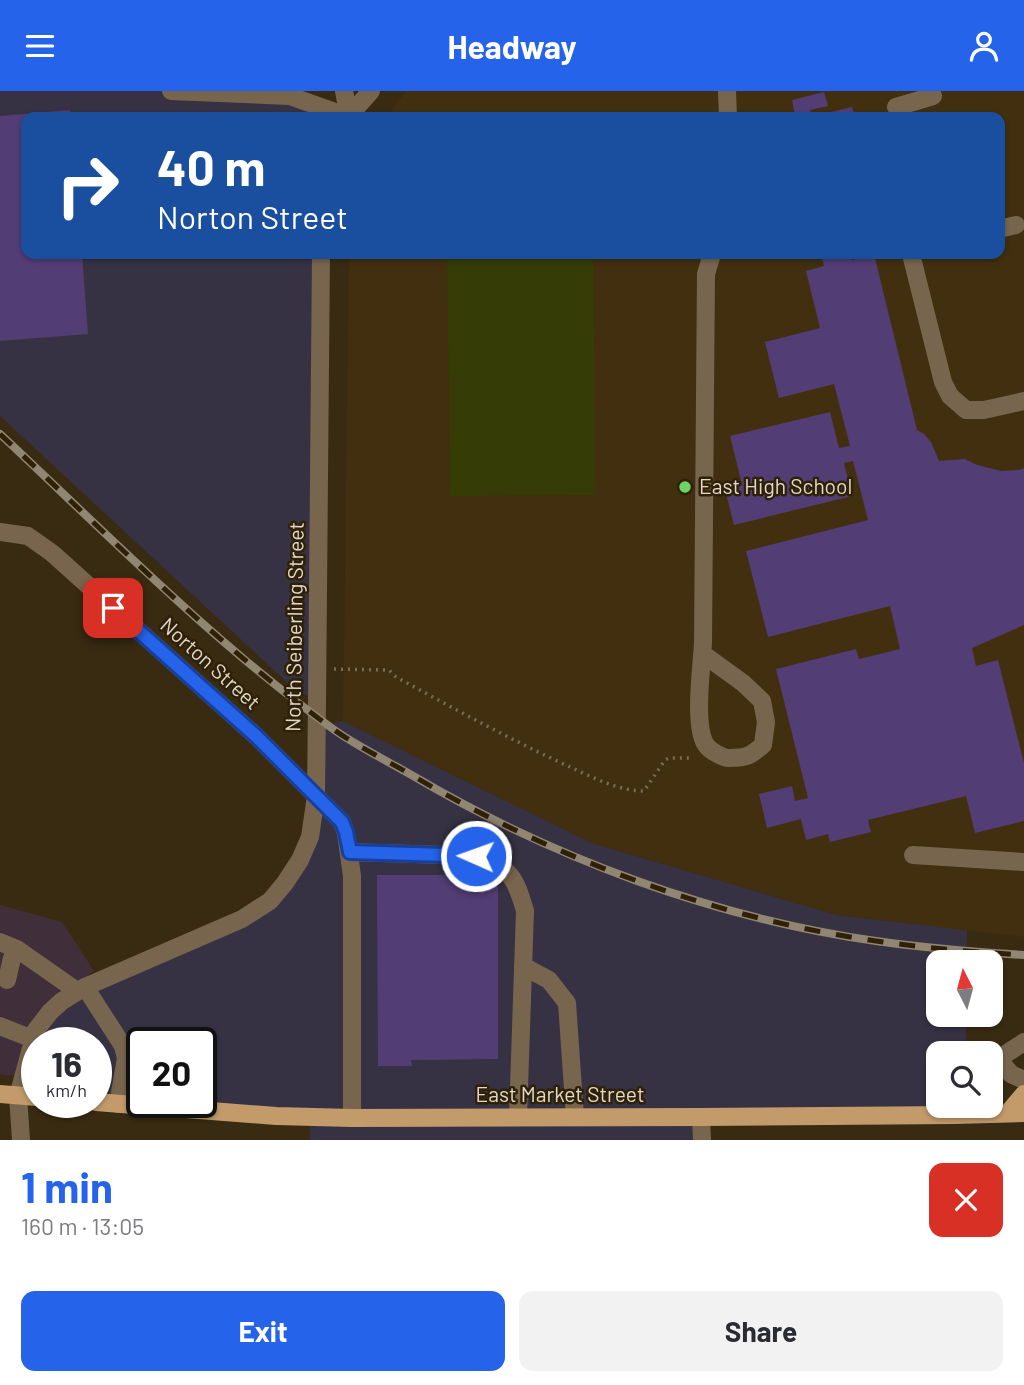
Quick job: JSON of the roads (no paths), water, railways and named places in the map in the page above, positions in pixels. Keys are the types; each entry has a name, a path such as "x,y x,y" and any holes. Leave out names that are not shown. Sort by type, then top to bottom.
{"main road":[{"path":"1016,1113 1024,1094"},
{"name":"East Market Street","path":"112,1103 126,1104"},
{"name":"East Market Street","path":"217,1109 276,1116 352,1118 1016,1113"}],"street":[{"path":"171,91 290,96 335,112"},
{"path":"344,91 348,112"},
{"path":"353,112 371,91"},
{"path":"727,91 728,112"},
{"path":"895,105 933,96"},
{"name":"North Seiberling Street","path":"38,1027 50,1012 81,989 242,919 270,901 300,860 310,837 316,796 321,259"},
{"path":"703,654 743,683 762,701 766,722 763,745 748,758 724,758 706,746 700,724 706,274 710,259"},
{"path":"912,259 943,382 950,396 966,410 984,410 1024,401"},
{"name":"Norton Street","path":"0,532 28,536 52,553 256,736 342,822 350,852 352,876 352,1118"},
{"path":"350,852 476,856 491,860 504,868 518,888 525,911 518,1118"},
{"path":"913,855 1024,862"},
{"path":"0,941 10,957 81,989 123,1047 126,1058 118,1104"},
{"path":"7,980 10,957"},
{"path":"523,966 549,980 567,1003 575,1117"},
{"path":"0,1026 21,1034"},
{"path":"1024,1042 998,1059 1011,1074 1024,1080"},
{"name":"North Seiberling Street","path":"21,1067 9,1095 21,1140"},
{"path":"701,1117 702,1140"}],"railway":[{"path":"0,434 162,587 289,695 353,742 468,807 580,859 696,901 756,917 876,941 1024,955"}],"place":[{"name":"East High School","path":"685,487"}]}
